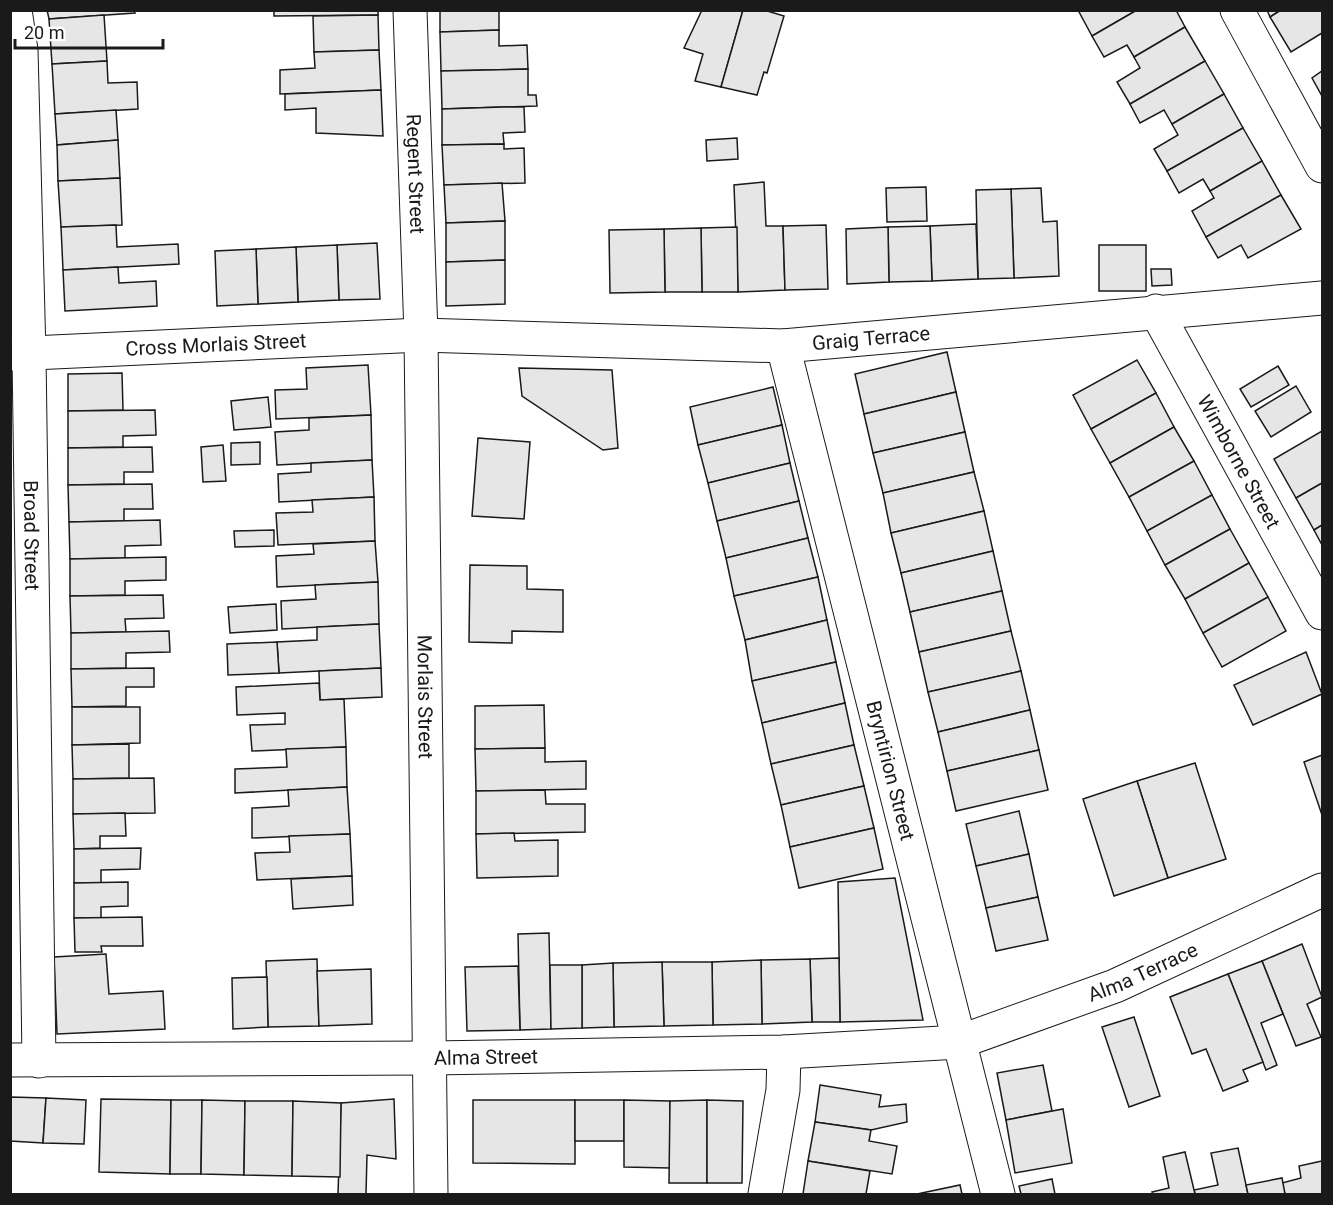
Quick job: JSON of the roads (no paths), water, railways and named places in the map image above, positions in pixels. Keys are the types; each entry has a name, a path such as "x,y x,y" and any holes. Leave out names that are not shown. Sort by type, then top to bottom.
{"street":[{"name":"Broad Street","path":"15,10 21,50 20,354 25,1061"},
{"name":"Regent Street","path":"410,10 421,335"},
{"path":"1238,10 1323,166"},
{"name":"Graig Terrace","path":"421,335 783,346 1156,311 1323,298"},
{"name":"Wimborne Street","path":"1156,311 1323,613"},
{"name":"Cross Morlais Street","path":"20,354 421,335"},
{"name":"Morlais Street","path":"421,335 431,1194"},
{"name":"Bryntirion Street","path":"783,346 998,1194"},
{"name":"Alma Terrace","path":"959,1042 1115,987 1323,890"},
{"name":"Alma Street","path":"25,1061 431,1058 784,1052 959,1042"},
{"path":"765,1194 783,1090 784,1052"}]}
